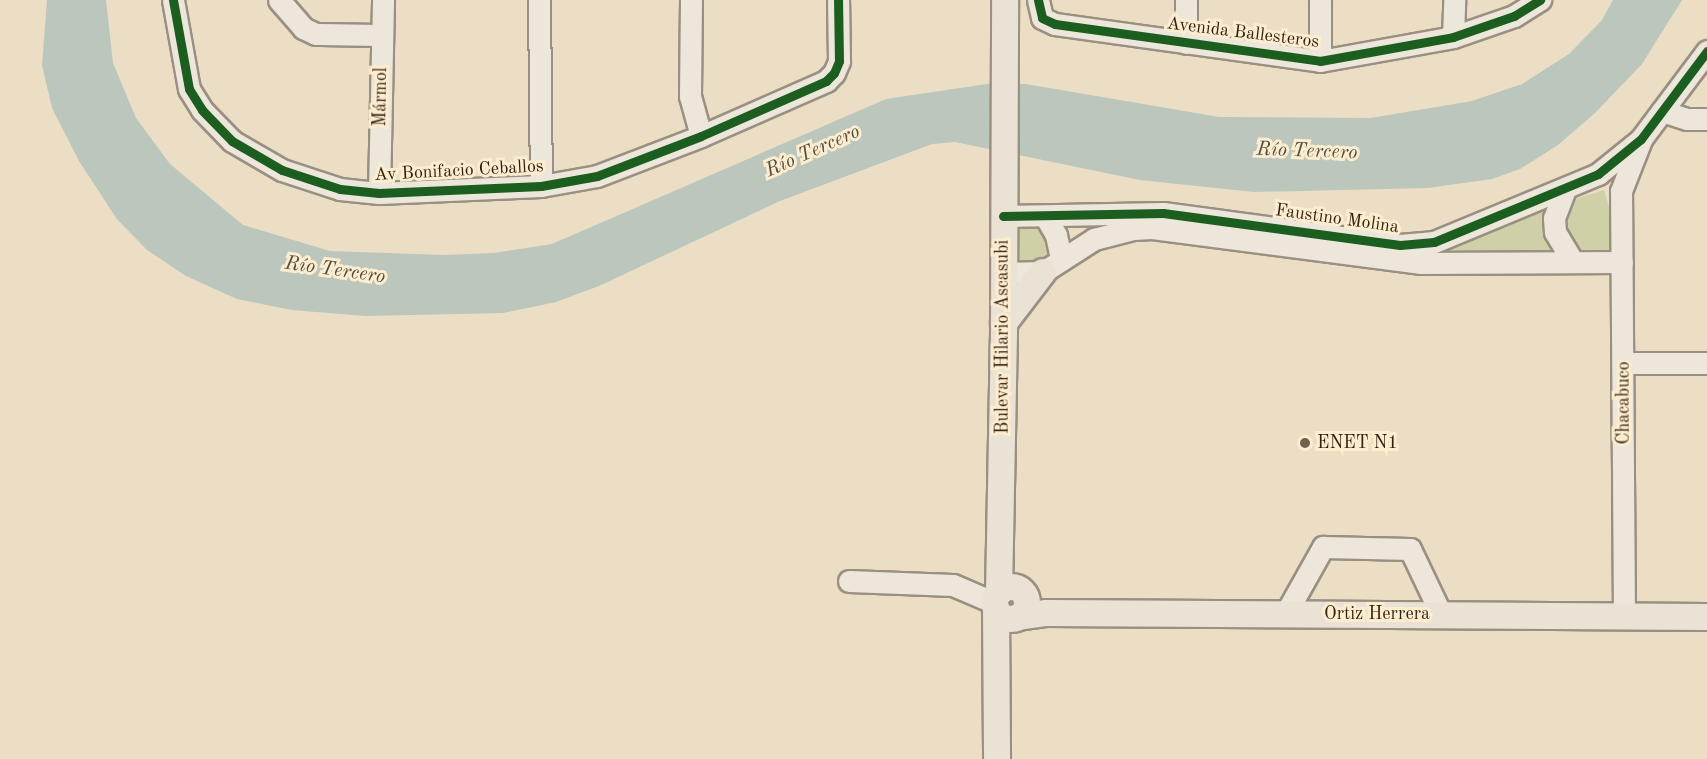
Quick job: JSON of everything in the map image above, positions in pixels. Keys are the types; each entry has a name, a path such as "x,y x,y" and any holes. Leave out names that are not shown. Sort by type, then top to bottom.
{"main road":[{"name":"Bulevar Hilario Ascasubi","path":"997,759 1006,603 1003,273 1005,0"},
{"path":"1004,323 1052,265"},
{"name":"Ortiz Herrera","path":"1006,603 1047,613 1707,617"}],"street":[{"name":"Av Bonifacio Ceballos","path":"172,0 189,89 202,110 232,141 282,170 340,189 379,193 541,186 597,176 701,136 826,81 834,73 839,61 838,0"},
{"path":"279,0 297,22 316,34 382,35"},
{"name":"Mármol","path":"379,193 383,0"},
{"path":"539,0 541,186"},
{"path":"691,0 690,96 701,136"},
{"path":"1186,0 1186,43"},
{"path":"1320,0 1320,61"},
{"path":"1453,37 1454,0"},
{"name":"Avenida Ballesteros","path":"1040,9 1054,24 1320,61 1453,37 1514,16 1540,0"},
{"path":"1598,174 1621,191 1641,139 1707,51"},
{"path":"1662,111 1687,119 1707,118"},
{"name":"Faustino Molina","path":"1003,216 1163,213 1420,245 1564,192 1598,174 1641,139"},
{"name":"Chacabuco","path":"1621,191 1624,616"},
{"path":"1564,192 1554,218 1555,232 1573,262"},
{"path":"1045,216 1056,235 1052,265"},
{"name":"Faustino Molina","path":"1003,273 1052,265 1110,233 1152,228 1420,263 1622,262"},
{"path":"1624,363 1707,363"},
{"path":"1286,613 1323,547 1410,549 1441,614"},
{"path":"849,581 953,585 1006,603"}],"green space":[{"path":"1604,190 1613,221 1612,247 1601,255 1580,253 1570,243 1563,227 1567,211 1575,199"},
{"path":"1549,209 1547,232 1554,255 1434,255 1434,250"},
{"path":"1023,226 1038,228 1050,240 1050,254 1042,265 1017,266 1017,230"}],"water":[{"name":"Río Tercero","path":"47,0 106,0 113,63 136,118 170,164 243,225 330,251 443,255 494,253 552,244 886,99 987,84 1026,84 1219,117 1370,118 1472,101 1522,84 1569,54 1602,20 1613,0 1682,0 1642,64 1595,113 1558,145 1520,169 1492,179 1428,188 1254,192 1140,180 955,142 932,144 780,201 599,286 556,302 503,313 365,316 292,310 237,299 186,276 147,250 117,219 79,161 52,108 42,65"}],"cycle path":[{"path":"173,0 189,89 202,110 232,141 282,170 340,189 379,193 541,186 597,176 701,136 826,81 834,73 839,61 838,0"},
{"path":"1038,0 1042,18 1055,24 1320,61 1453,37 1514,16 1540,0"},
{"path":"1003,216 1163,213 1400,245 1434,242 1598,174 1641,139 1707,51"}],"place":[{"name":"ENET N1","path":"1305,443"}]}
